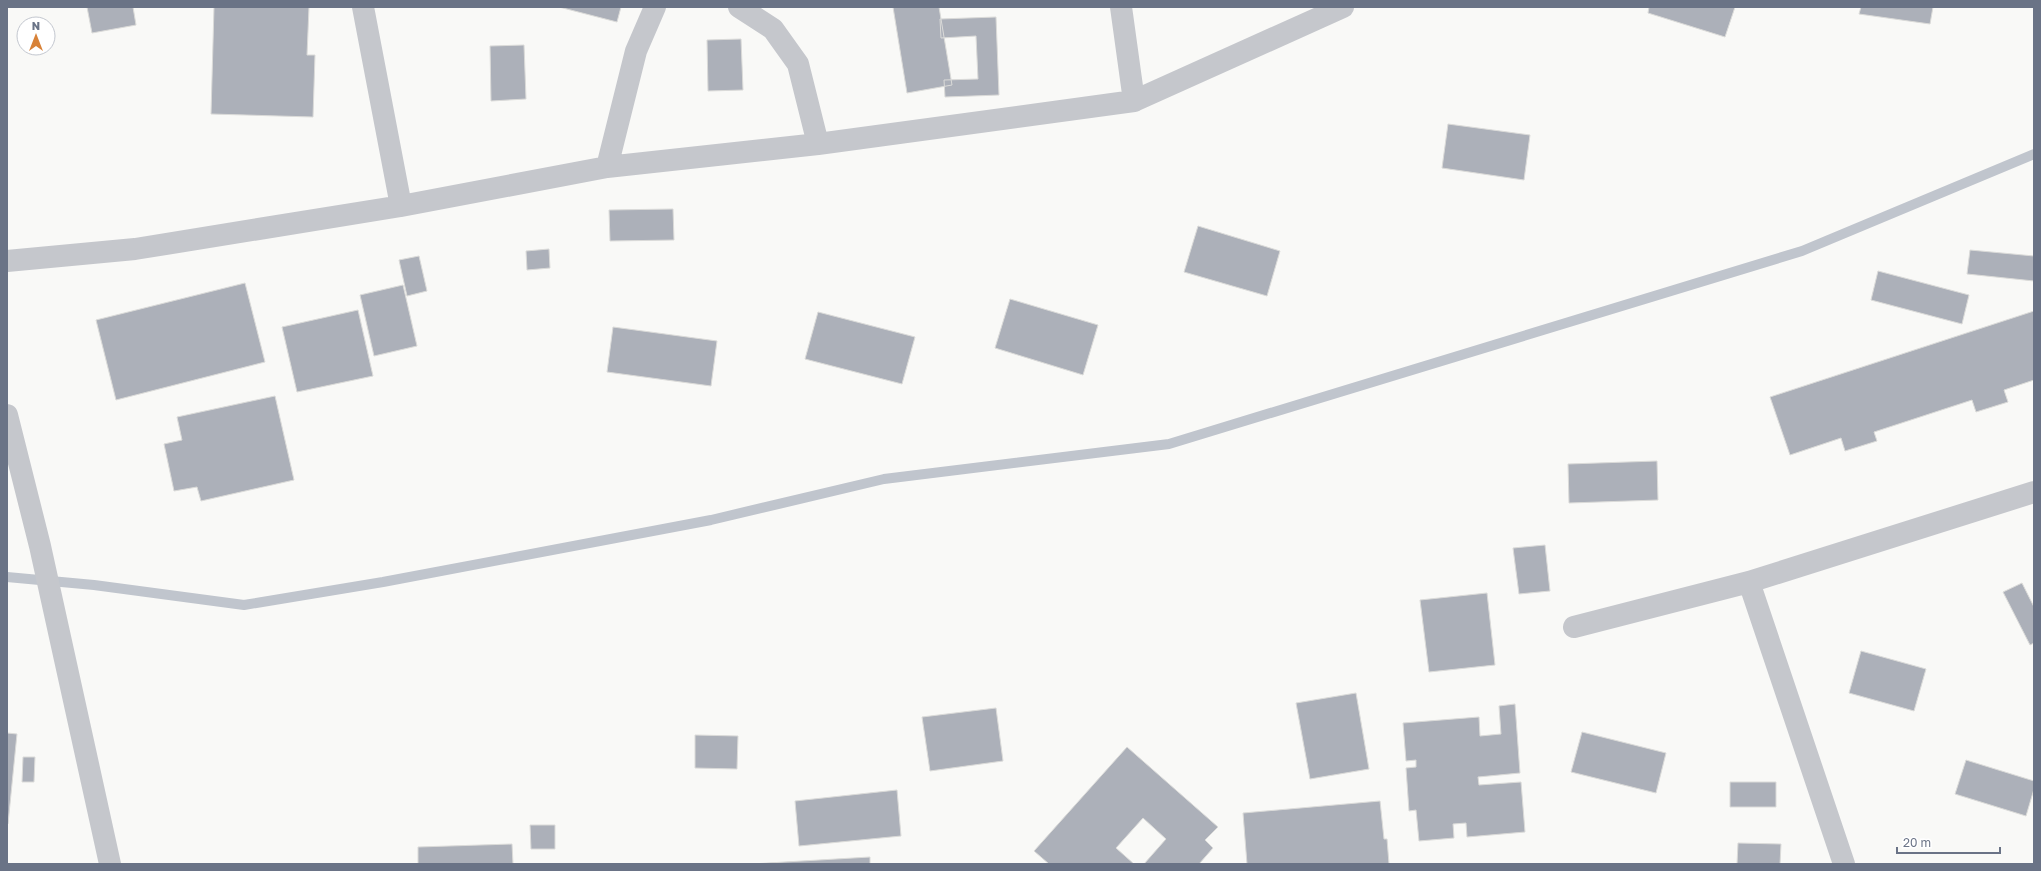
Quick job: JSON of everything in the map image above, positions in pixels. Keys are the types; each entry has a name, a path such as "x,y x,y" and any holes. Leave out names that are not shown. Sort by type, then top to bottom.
{"street":[{"path":"363,7 401,206"},
{"path":"607,167 636,51 655,7"},
{"path":"739,7 773,29 798,64 818,144"},
{"path":"1121,7 1134,101"},
{"path":"7,261 135,249 401,206 607,167 818,144 1134,101 1343,7"},
{"path":"7,415 40,546 110,864"},
{"path":"1574,627 1749,582 2034,492"},
{"path":"1749,582 1844,864"}],"building":[{"path":"87,7 133,7 136,25 92,33"},
{"path":"214,7 309,7 307,55 315,55 313,117 211,114"},
{"path":"559,7 621,7 617,22"},
{"path":"893,7 939,7 952,85 907,93"},
{"path":"1649,7 1735,7 1725,37 1648,13"},
{"path":"1861,7 1933,7 1930,24 1859,14"},
{"path":"996,17 999,95 945,97 944,80 978,79 976,36 941,38 940,19"},
{"path":"741,39 743,90 708,91 707,40"},
{"path":"524,45 526,99 491,101 490,46"},
{"path":"1448,124 1530,135 1524,180 1442,168"},
{"path":"673,209 674,240 610,241 609,210"},
{"path":"1198,226 1280,251 1267,296 1184,272"},
{"path":"549,249 550,268 527,270 526,251"},
{"path":"1970,250 2034,256 2034,281 1967,274"},
{"path":"419,256 427,291 407,296 399,260"},
{"path":"1878,271 1969,295 1962,324 1871,300"},
{"path":"245,283 265,362 116,400 96,320"},
{"path":"403,285 417,346 374,356 360,295"},
{"path":"1010,299 1098,325 1083,375 995,348"},
{"path":"358,310 373,376 297,392 282,327"},
{"path":"2034,311 2034,380 2004,390 2008,402 1976,412 1972,400 1874,432 1877,441 1845,451 1841,438 1790,455 1770,397"},
{"path":"818,312 915,337 902,384 805,359"},
{"path":"613,327 717,341 711,386 607,372"},
{"path":"275,396 294,480 201,501 197,487 174,491 164,444 182,440 177,417"},
{"path":"1657,461 1658,500 1569,503 1568,464"},
{"path":"1545,545 1550,591 1519,594 1513,548"},
{"path":"2022,583 2034,607 2034,643 2030,645 2003,592"},
{"path":"1487,593 1495,665 1429,672 1420,600"},
{"path":"1861,651 1926,669 1914,711 1849,693"},
{"path":"1356,693 1369,769 1310,779 1296,703"},
{"path":"1515,704 1520,773 1478,777 1479,785 1521,782 1525,832 1467,837 1466,823 1453,824 1454,838 1419,841 1416,810 1409,811 1406,768 1416,767 1416,760 1406,761 1403,723 1479,717 1480,736 1501,734 1499,706"},
{"path":"996,708 1003,761 930,771 922,717"},
{"path":"1582,732 1666,753 1656,793 1571,772"},
{"path":"7,733 17,734 8,824 7,824"},
{"path":"695,735 738,736 737,769 695,768"},
{"path":"1127,747 1218,827 1205,840 1213,848 1199,864 1144,864 1166,839 1143,818 1116,848 1134,864 1049,864 1034,851"},
{"path":"23,757 35,757 34,782 22,782"},
{"path":"1966,760 2034,781 2034,789 2026,816 1955,794"},
{"path":"1730,782 1776,782 1776,807 1730,807"},
{"path":"897,790 901,836 799,846 795,801"},
{"path":"1380,801 1384,839 1387,839 1389,864 1247,864 1243,813"},
{"path":"530,825 555,825 555,849 531,849"},
{"path":"1738,843 1781,844 1780,864 1737,864"},
{"path":"512,844 513,864 418,864 418,847"},
{"path":"870,857 870,864 751,864"}],"waterway":[{"path":"7,577 94,585 244,605 383,582 711,520 884,479 1169,444 1802,251 2034,154"}]}
